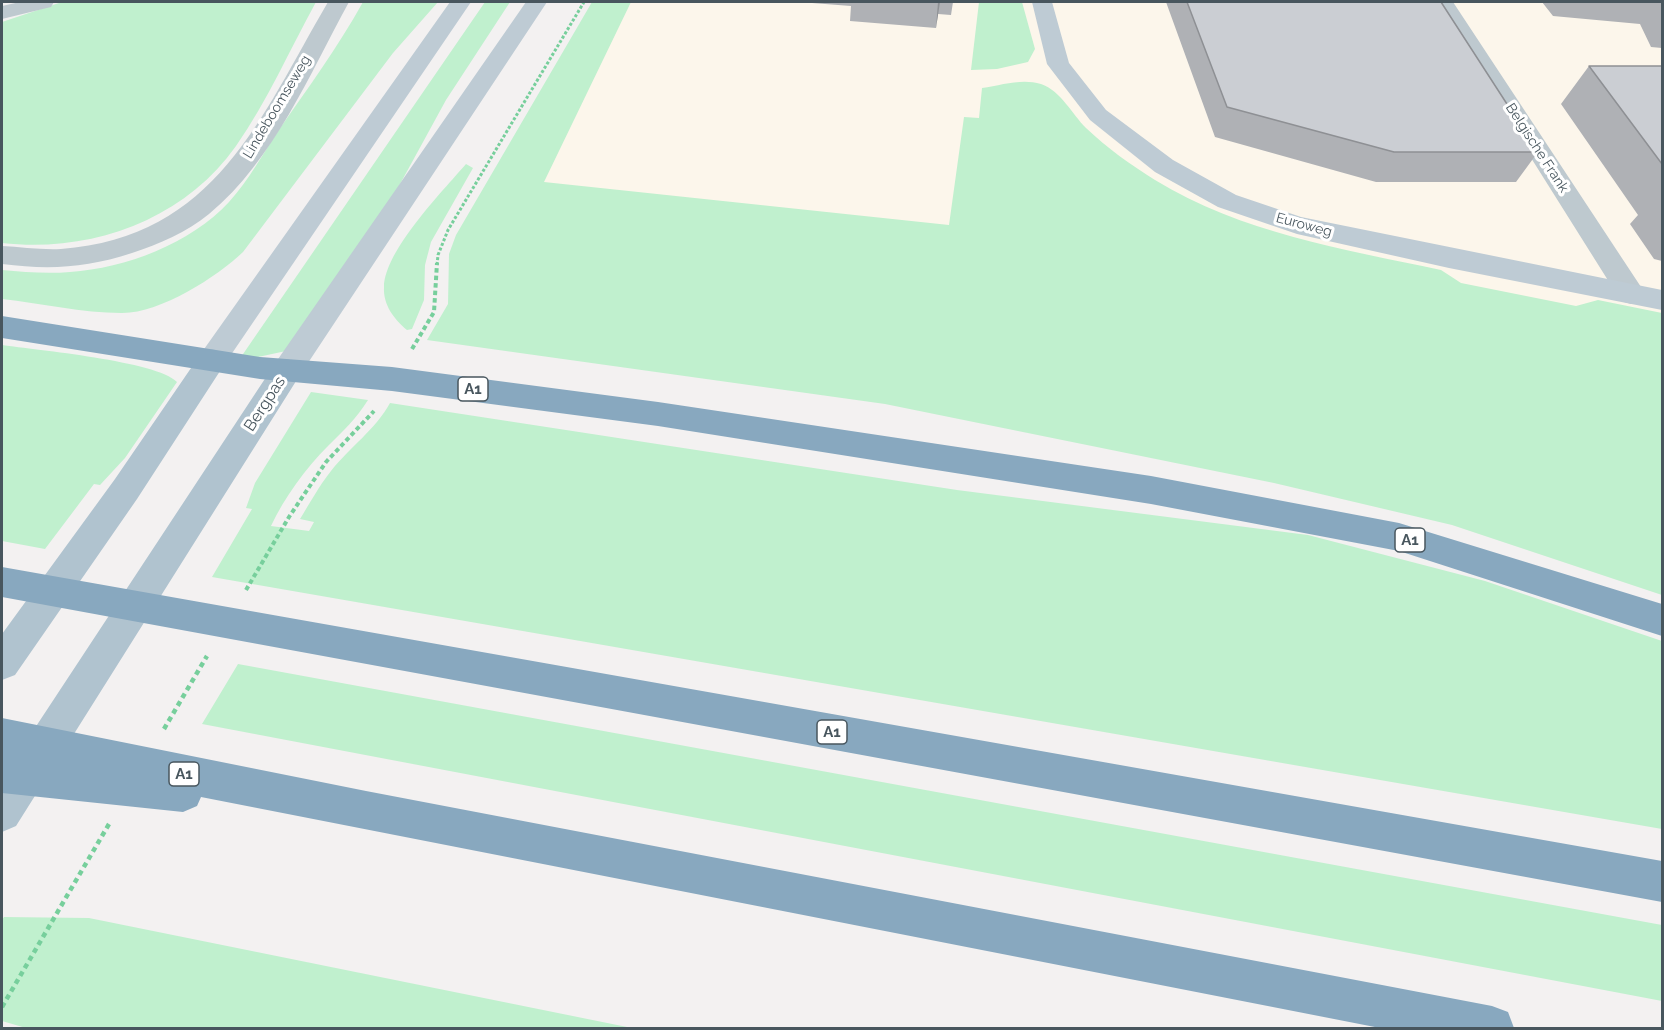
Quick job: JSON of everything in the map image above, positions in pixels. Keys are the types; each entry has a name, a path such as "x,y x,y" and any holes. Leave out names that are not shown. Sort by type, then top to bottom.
{"highway":[{"name":"A1","path":"2,327 260,368 392,379 658,414 1139,489 1399,537 1662,620"},
{"name":"A1","path":"2,582 1662,882"},
{"name":"A1","path":"2,737 366,811 1492,1029"},
{"name":"A1","path":"2,774 366,811"}],"main road":[{"path":"2,663 126,489 212,360 460,2"},
{"name":"Bergpas","path":"2,812 286,370 536,2"},
{"name":"Euroweg","path":"1042,2 1058,64 1098,116 1164,166 1227,201 1297,225 1662,300"}],"street":[{"path":"2,13 43,2"},
{"name":"Lindeboomseweg","path":"2,255 44,259 100,253 151,235 187,217 201,207 233,176 251,153 338,2"},
{"name":"Belgische Frank","path":"1443,2 1631,294"}],"path":[{"path":"289,517 326,462 376,409 434,312 438,255 448,231 584,2"}],"shaded area":[{"path":"625,2 1662,2 1662,537 1391,463 464,334"}],"green space":[{"path":"62,2 316,2 268,93 236,146 214,172 189,194 162,212 132,226 101,236 68,243 35,245 2,243 2,22"},
{"path":"363,2 438,2 393,53 243,252 232,262 203,283 169,301 136,312 92,311 2,299 2,270 61,273 113,265 135,259 176,242 213,217 229,202 249,176"},
{"path":"485,2 510,2 446,100 382,217 286,351 258,357 241,357"},
{"path":"592,2 631,2 544,182 949,225 964,117 979,118 982,88 1034,82 1054,92 1086,128 1128,162 1188,198 1222,213 1294,237 1441,270 1461,283 1576,306 1598,300 1662,313 1662,595 1452,525 1274,483 885,404 427,340 448,304 449,254 456,235"},
{"path":"979,2 1022,2 1035,49 1028,62 997,69 971,70"},
{"path":"466,164 473,168 431,242 425,265 424,300 412,329 407,330 387,306 384,287 387,272 394,256 416,222"},
{"path":"2,345 122,362 146,368 177,382 125,458 100,485 94,484 45,549 2,541"},
{"path":"311,392 368,400 354,419 304,474 282,505 271,526 309,531 314,522 300,519 338,462 370,430 390,403 957,490 1308,535 1485,581 1662,641 1662,829 212,577 252,509 246,508 255,483"},
{"path":"238,664 1662,925 1662,1001 202,724"},
{"path":"4,917 89,918 632,1028 26,1028 2,1021 2,920"}],"building":[{"path":"1187,2 1441,2 1538,152 1394,152 1227,107"},
{"path":"1589,66 1662,66 1662,164"}]}
